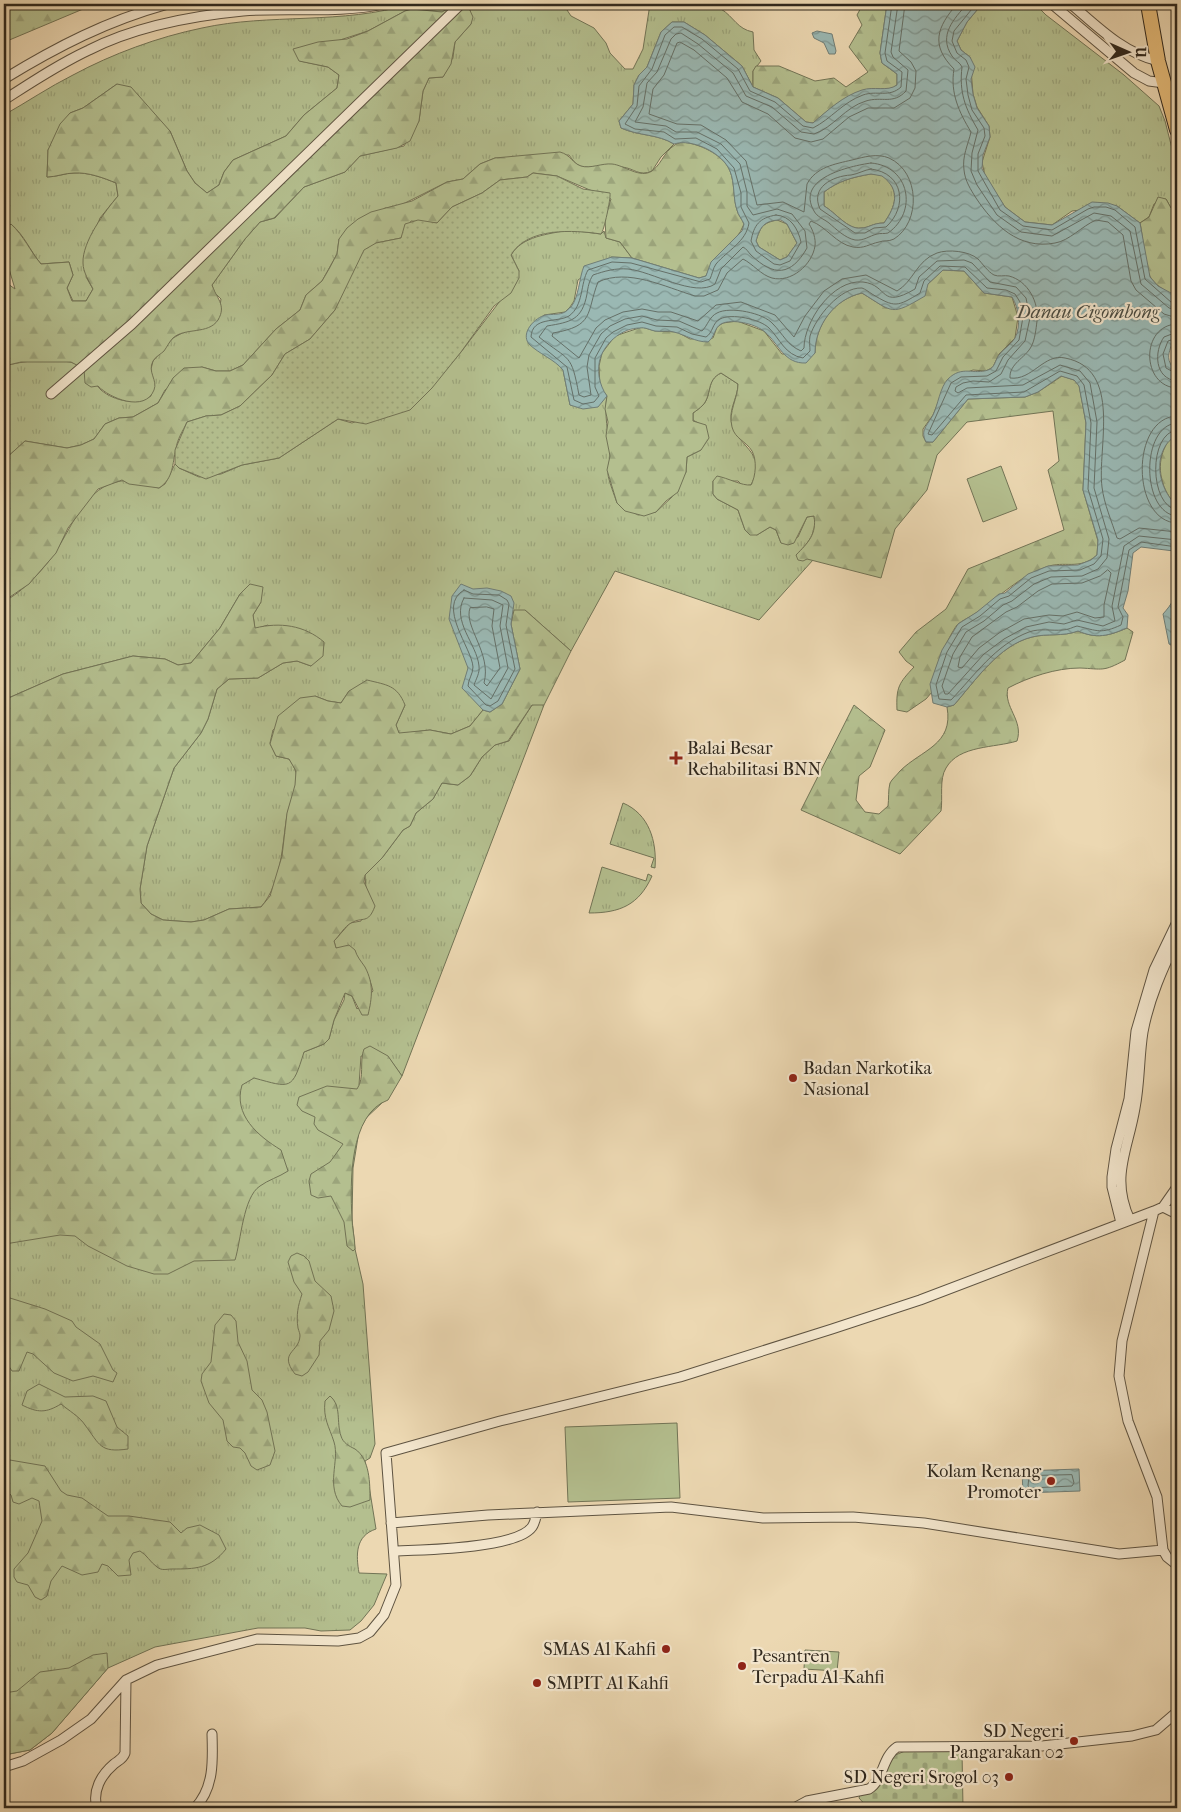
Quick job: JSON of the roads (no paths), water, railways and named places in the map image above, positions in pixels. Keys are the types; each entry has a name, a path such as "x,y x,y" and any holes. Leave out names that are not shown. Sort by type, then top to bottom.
{"highway":[{"path":"1148,4 1158,61 1177,129"}],"street":[{"path":"4,79 85,33 117,20 168,4"},
{"path":"4,100 91,49 122,36 180,19 245,11 339,10 383,4"},
{"path":"51,394 132,324 461,4"},
{"path":"1052,4 1134,73 1149,81 1164,83"},
{"path":"1071,4 1118,44 1143,57 1158,61"},
{"path":"1110,53 1118,44"},
{"path":"1134,73 1143,57"},
{"path":"1131,1111 1136,1031 1154,970 1177,922"},
{"path":"1125,1221 1120,1177 1143,1032 1161,972 1177,939"},
{"path":"4,1767 37,1755 87,1722 103,1708 126,1680 172,1660 257,1639 338,1641 364,1636 384,1615 393,1597 396,1579 386,1453 500,1421 710,1368 920,1300 1125,1221 1154,1212 1164,1207 1177,1187"},
{"path":"1164,1207 1177,1214"},
{"path":"1154,1212 1122,1341 1119,1376 1128,1421 1157,1497 1163,1550 1167,1557 1177,1566"},
{"path":"391,1523 537,1512 671,1507 763,1518 862,1517 942,1526 1118,1554 1163,1550"},
{"path":"394,1551 482,1545 511,1539 532,1527 537,1512"},
{"path":"97,1808 95,1797 99,1783 106,1771 124,1757 125,1753 126,1680"},
{"path":"794,1808 807,1802 869,1789 876,1782 887,1757 897,1747 1025,1747 1132,1736 1156,1730 1177,1712"},
{"path":"195,1808 205,1795 210,1779 212,1734"}],"water":[{"name":"Danau Cigombong","path":"887,4 982,4 967,22 957,41 961,50 970,57 975,67 971,79 973,94 977,108 989,126 990,137 983,155 982,169 1005,207 1025,222 1052,225 1092,202 1108,203 1117,206 1140,223 1150,277 1158,286 1171,293 1177,302 1177,342 1172,344 1169,356 1171,365 1177,371 1178,423 1175,435 1167,443 1162,453 1160,469 1161,478 1167,493 1177,506 1177,653 1176,648 1169,644 1163,614 1172,603 1176,590 1176,580 1173,578 1174,551 1141,547 1133,553 1128,591 1123,608 1128,615 1127,628 1102,636 1078,631 1032,637 1020,641 998,656 954,705 947,707 933,703 930,684 942,650 958,624 977,612 999,594 1005,593 1028,574 1048,566 1078,565 1091,560 1097,555 1098,540 1083,490 1086,423 1079,386 1074,380 1061,376 1038,392 1025,397 968,399 933,442 926,442 924,438 925,428 933,415 945,382 958,372 990,369 1017,333 1019,323 1018,312 1012,297 984,293 964,271 943,270 928,284 925,296 899,309 887,308 862,293 843,301 828,315 822,324 818,333 815,353 806,363 787,357 765,332 744,323 726,322 721,324 708,342 699,341 672,331 655,331 646,328 628,330 616,336 607,345 601,356 599,377 607,396 598,407 583,409 570,405 563,370 533,348 527,340 526,335 530,326 537,319 546,315 566,312 571,307 576,298 584,266 612,257 632,258 699,278 706,276 711,262 742,231 744,224 736,206 732,176 721,158 698,145 689,143 674,144 662,138 621,128 619,121 633,104 634,85 639,75 647,67 661,32 672,22 684,22 705,35 742,66 753,87 778,98 806,122 813,123 836,104 855,93 867,89 889,88 897,85 897,74 882,63 880,53","holes":["871,174 882,176 888,181 894,193 894,204 884,223 856,228 846,224 824,206 824,192 829,188 846,180","781,220 787,224 797,243 787,257 780,260 759,247 756,241 764,225 770,221"]},
{"path":"817,31 832,34 835,54 829,54 824,43 814,38 812,33"},
{"path":"461,584 473,589 487,588 501,591 511,596 514,603 511,624 520,669 502,704 490,712 483,710 462,688 468,668 449,619 452,596"},
{"name":"Kolam Renang Promoter","path":"1079,1469 1080,1491 1023,1493 1022,1471"}],"place":[{"name":"Balai Besar Rehabilitasi BNN","path":"676,758"},
{"name":"Badan Narkotika Nasional","path":"793,1078"},
{"name":"Kolam Renang Promoter","path":"1051,1481"},
{"name":"SMAS Al Kahfi","path":"666,1649"},
{"name":"Pesantren Terpadu Al-Kahfi","path":"742,1666"},
{"name":"SMPIT Al Kahfi","path":"537,1683"},
{"name":"SD Negeri Pangarakan 02","path":"1074,1741"},
{"name":"SD Negeri Srogol 03","path":"1009,1777"}]}
